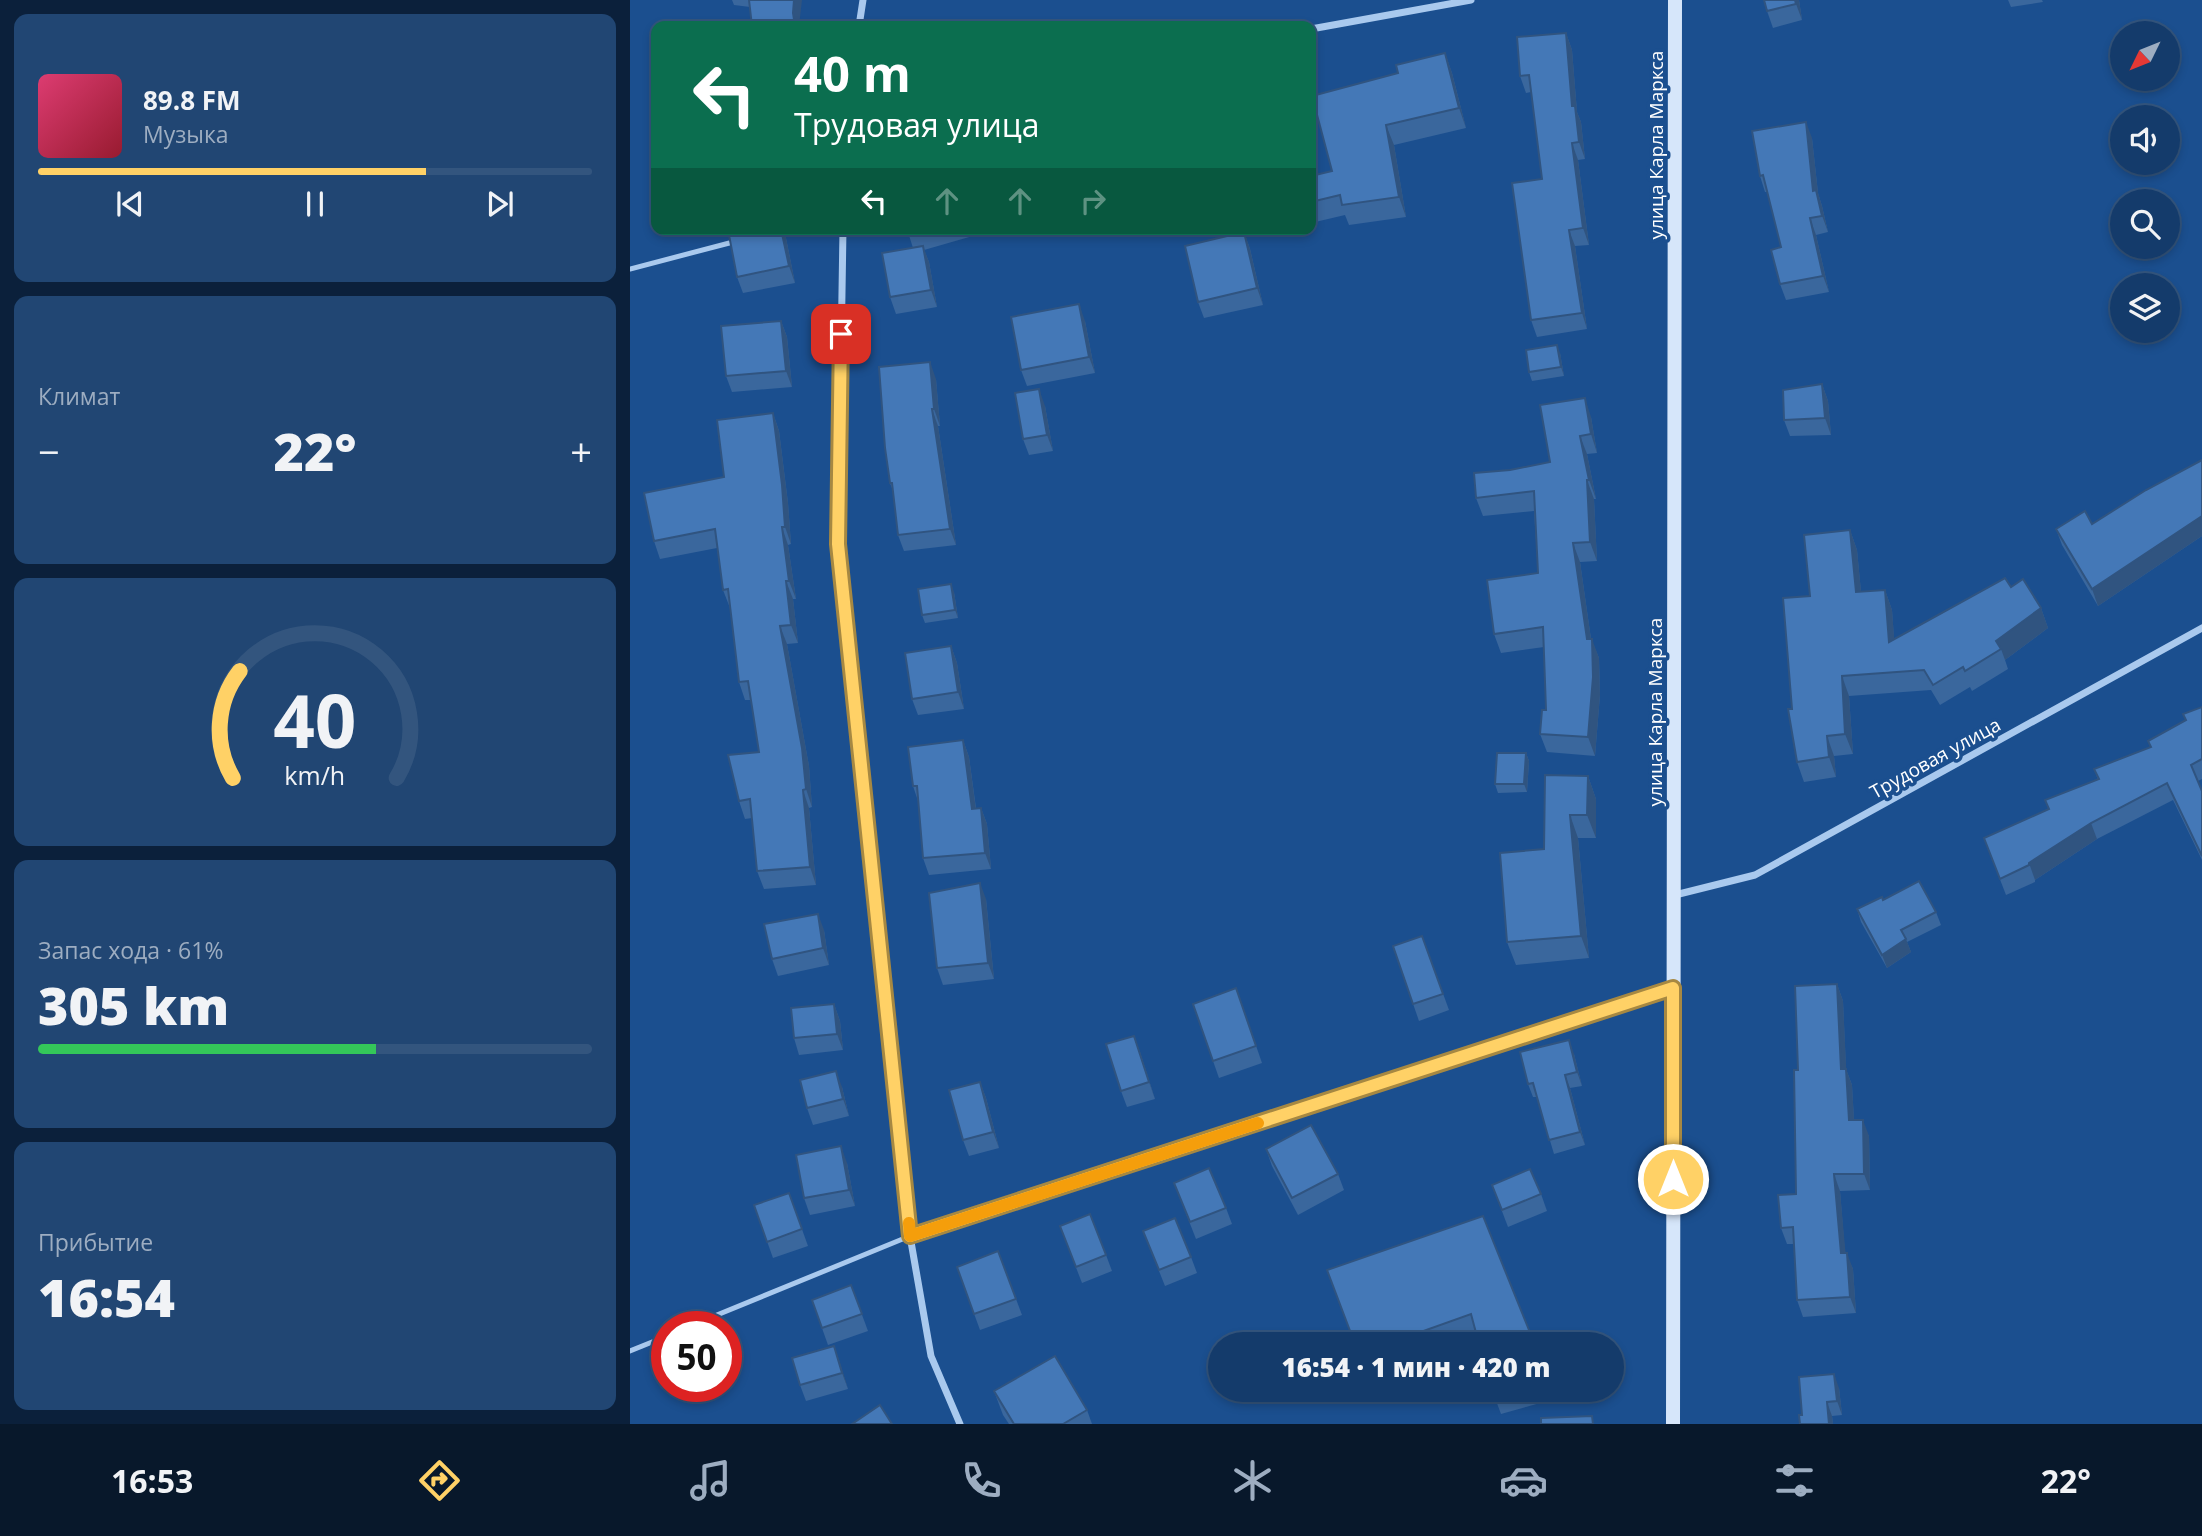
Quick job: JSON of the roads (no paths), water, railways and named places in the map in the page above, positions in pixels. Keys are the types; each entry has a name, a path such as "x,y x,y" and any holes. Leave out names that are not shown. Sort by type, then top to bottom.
{"main road":[{"name":"улица Карла Маркса","path":"1673,1424 1675,0"}],"street":[{"path":"860,21 863,0"},
{"path":"1316,28 1471,0"},
{"path":"843,235 838,544 910,1236 931,1356 960,1424"},
{"name":"Трудовая улица","path":"1675,895 1755,875 2202,628"},
{"path":"910,1236 1673,988"}],"lane":[{"path":"630,269 743,239"},
{"path":"727,1311 910,1236"},
{"path":"630,1351 651,1342"}]}
